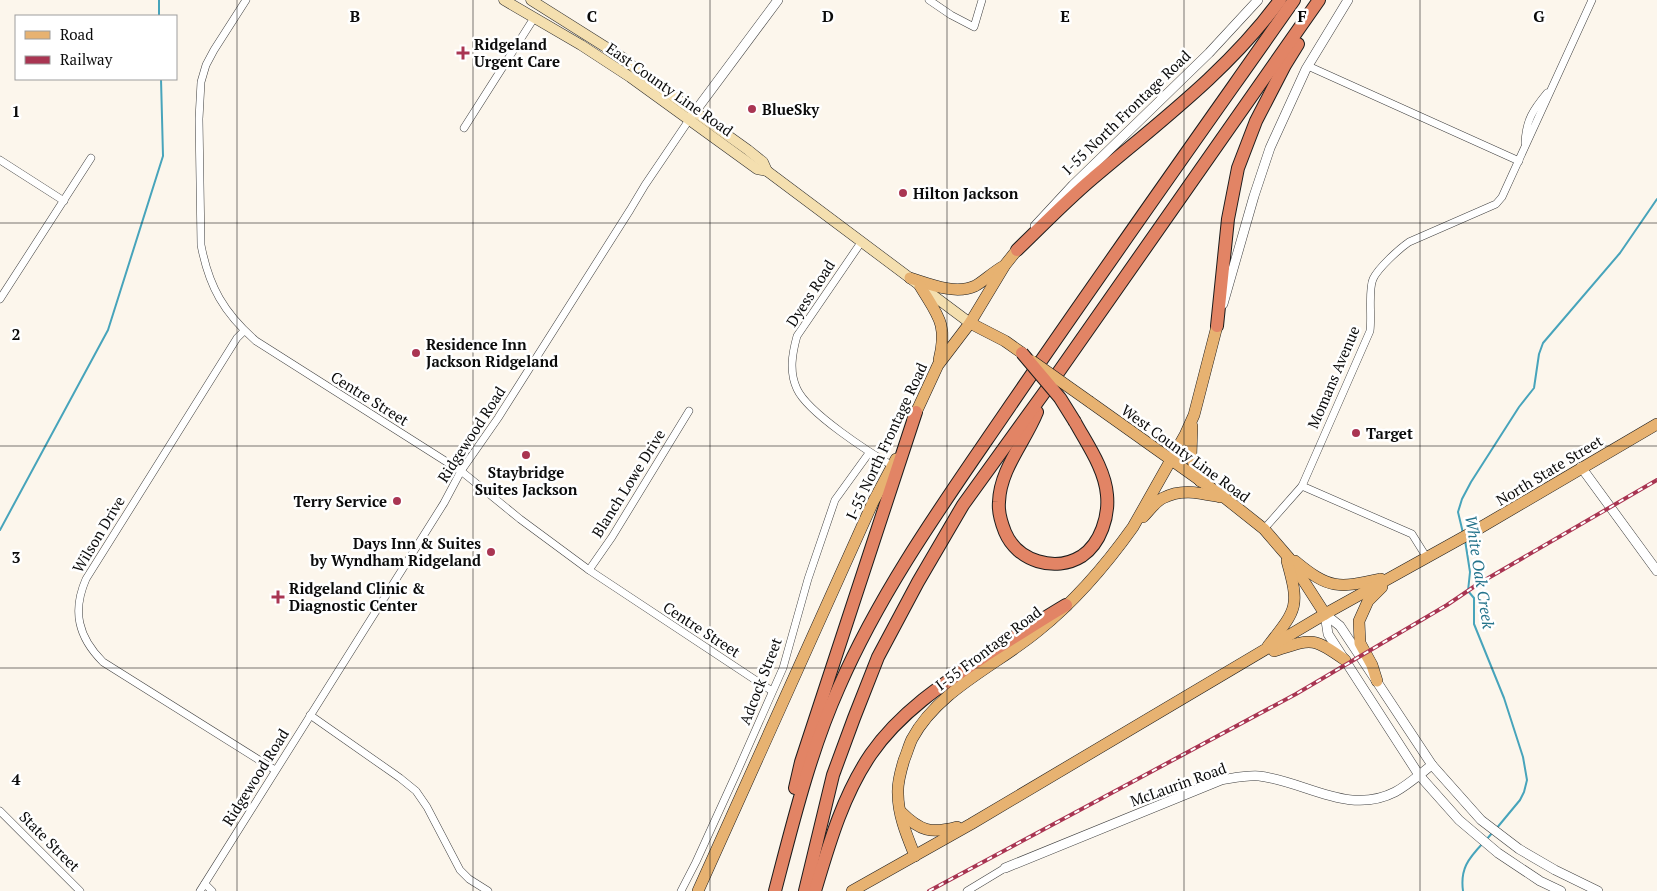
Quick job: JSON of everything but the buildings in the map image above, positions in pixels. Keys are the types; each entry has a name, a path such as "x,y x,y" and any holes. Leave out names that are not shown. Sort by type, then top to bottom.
{"highway":[{"path":"1017,250 1092,179 1201,87 1238,51 1280,0"},
{"path":"777,883 816,748 839,686 910,552 1044,356 1294,0"},
{"path":"815,891 818,861 833,774 878,657 918,582 963,505 1046,390 1319,0"},
{"path":"1217,326 1228,219 1238,168 1256,121 1285,65 1324,0"},
{"path":"1022,353 1060,398 1075,422 1100,469 1107,494 1107,512 1104,525 1092,547 1081,556 1064,562 1048,564 1032,560 1018,550 1008,539 1001,522 998,503 1007,470 1034,419 1046,390"},
{"path":"777,883 801,762 916,412"},
{"path":"805,891 830,839 847,796 871,754 889,730 917,703 965,669 1066,605"}],"main road":[{"name":"East County Line Road","path":"504,0 692,115 763,162 767,171 970,323 1005,341"},
{"name":"East County Line Road","path":"531,0 615,52 692,115"},
{"name":"I-55 North Frontage Road","path":"698,891 873,502 893,466 938,365 970,323 1005,265 1017,250"},
{"path":"910,278 952,289 966,289 976,285 1005,265"},
{"path":"920,286 941,320 942,346 938,365"},
{"path":"1200,481 1191,456 1191,434 1194,414 1217,326"},
{"name":"West County Line Road","path":"1005,341 1225,498 1264,529 1284,552 1325,614"},
{"name":"I-55 Frontage Road","path":"915,856 902,821 898,794 901,770 911,740 926,718 944,699 1039,631 1092,579 1133,527 1185,435 1194,414"},
{"name":"North State Street","path":"1262,653 1325,614 1478,529 1657,424"},
{"path":"1133,527 1161,498 1183,492 1199,492 1225,498"},
{"path":"1284,552 1310,573 1326,582 1340,586 1392,577"},
{"path":"1262,653 1292,613 1295,600 1294,585 1284,552"},
{"path":"1377,681 1372,665 1360,643 1359,621 1368,601 1392,577"},
{"path":"852,891 971,824 1179,700 1262,653 1303,641 1326,647 1345,660"},
{"path":"901,812 912,823 926,831 943,831 971,824"}],"street":[{"name":"Centre Street","path":"246,0 214,50 206,65 201,82 199,224 204,265 221,302 244,331 256,342 461,471 520,519 589,570 772,691"},
{"name":"Ridgewood Road","path":"200,891 444,503 461,471 498,418 644,185 692,115 778,0"},
{"path":"929,0 951,15 974,27 978,20 982,0"},
{"name":"I-55 North Frontage Road","path":"1017,250 1043,215 1209,53 1258,0"},
{"path":"1217,326 1254,196 1270,148 1308,66 1348,0"},
{"name":"Momans Avenue","path":"1264,529 1302,486 1370,331 1373,279 1397,249 1496,204 1502,197 1592,0"},
{"path":"464,128 534,18"},
{"path":"1308,66 1519,161"},
{"path":"0,300 3,288 91,158"},
{"path":"0,160 64,200"},
{"name":"Dyess Road","path":"862,242 797,336 792,362 793,374 797,389 804,400 818,413 869,452 893,466"},
{"name":"Wilson Drive","path":"244,331 237,338 86,579 78,609 79,624 91,650 103,662 275,770"},
{"name":"Blanch Lowe Drive","path":"589,570 612,537 689,411"},
{"name":"Adcock Street","path":"681,891 712,827 783,668 808,579 835,500 869,452"},
{"path":"1581,467 1657,571"},
{"path":"1302,486 1412,534 1427,558"},
{"name":"West County Line Road","path":"1325,614 1328,634 1419,775 1459,820 1478,838 1540,881 1561,891"},
{"name":"West County Line Road","path":"1325,614 1340,626 1432,765 1471,809 1492,830 1519,849 1555,870 1598,891"},
{"path":"310,715 416,791 427,806 460,870 488,891"},
{"name":"McLaurin Road","path":"967,891 1005,868 1221,780 1259,776 1281,781 1329,797 1354,801 1376,798 1394,792 1432,765"},
{"name":"State Street","path":"0,811 80,891"},
{"path":"205,884 212,891"}],"waterway":[{"path":"159,0 159,15"},
{"path":"0,530 108,330 163,156 161,80"},
{"name":"White Oak Creek","path":"1463,533 1458,512 1462,499 1519,407 1534,388 1539,354 1543,343 1620,253 1657,199"},
{"name":"White Oak Creek","path":"1465,540 1470,572 1468,591 1474,598 1474,624 1504,698 1523,757 1527,780 1520,800 1496,829"},
{"name":"White Oak Creek","path":"1486,840 1493,832"},
{"name":"White Oak Creek","path":"1463,891 1462,883 1466,865 1483,843"}],"railway":[{"path":"929,891 1296,694 1447,605 1478,584 1657,480"}],"place":[{"name":"Ridgeland Urgent Care","path":"463,53"},
{"name":"BlueSky","path":"752,109"},
{"name":"Hilton Jackson","path":"903,193"},
{"name":"Residence Inn Jackson Ridgeland","path":"416,353"},
{"name":"Target","path":"1356,433"},
{"name":"Staybridge Suites Jackson","path":"526,455"},
{"name":"Terry Service","path":"397,501"},
{"name":"Days Inn & Suites by Wyndham Ridgeland","path":"491,552"},
{"name":"Ridgeland Clinic & Diagnostic Center","path":"278,597"}]}
